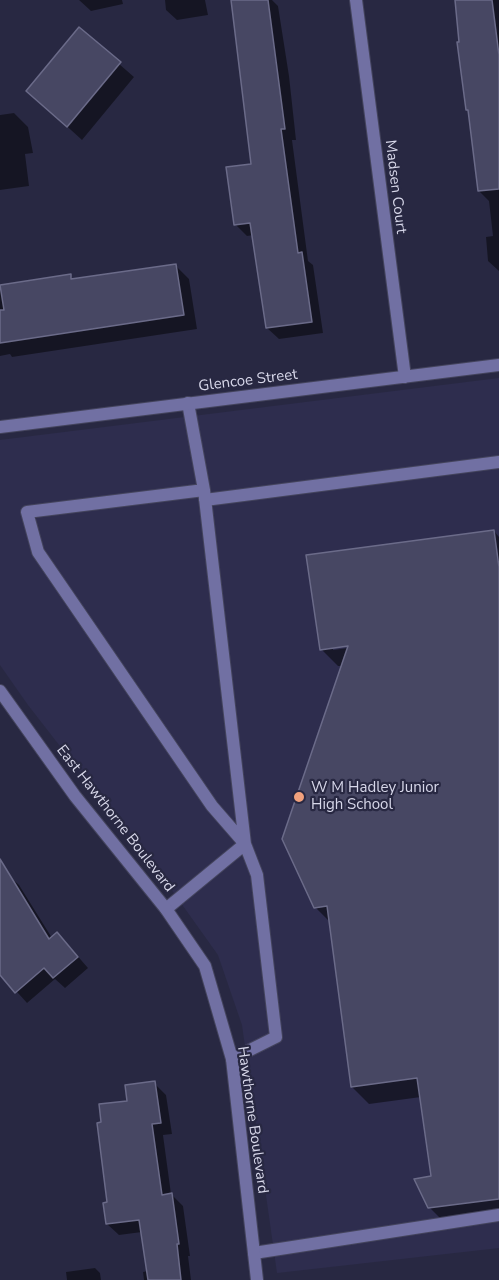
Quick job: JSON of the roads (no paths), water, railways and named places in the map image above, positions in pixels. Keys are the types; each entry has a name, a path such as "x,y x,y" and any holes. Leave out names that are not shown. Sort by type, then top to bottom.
{"street":[{"name":"Madsen Court","path":"356,0 405,377"},
{"name":"Glencoe Street","path":"0,427 499,365"},
{"path":"188,404 204,495 245,844 256,875 276,1037 232,1059"},
{"path":"245,844 212,806 38,552 27,512 499,462"},
{"name":"East Hawthorne Boulevard","path":"0,691 75,796 166,909 205,966"},
{"path":"166,909 245,844"},
{"name":"Hawthorne Boulevard","path":"205,966 232,1059 257,1280"},
{"path":"254,1253 499,1215"}],"place":[{"name":"W M Hadley Junior High School","path":"299,797"}]}
